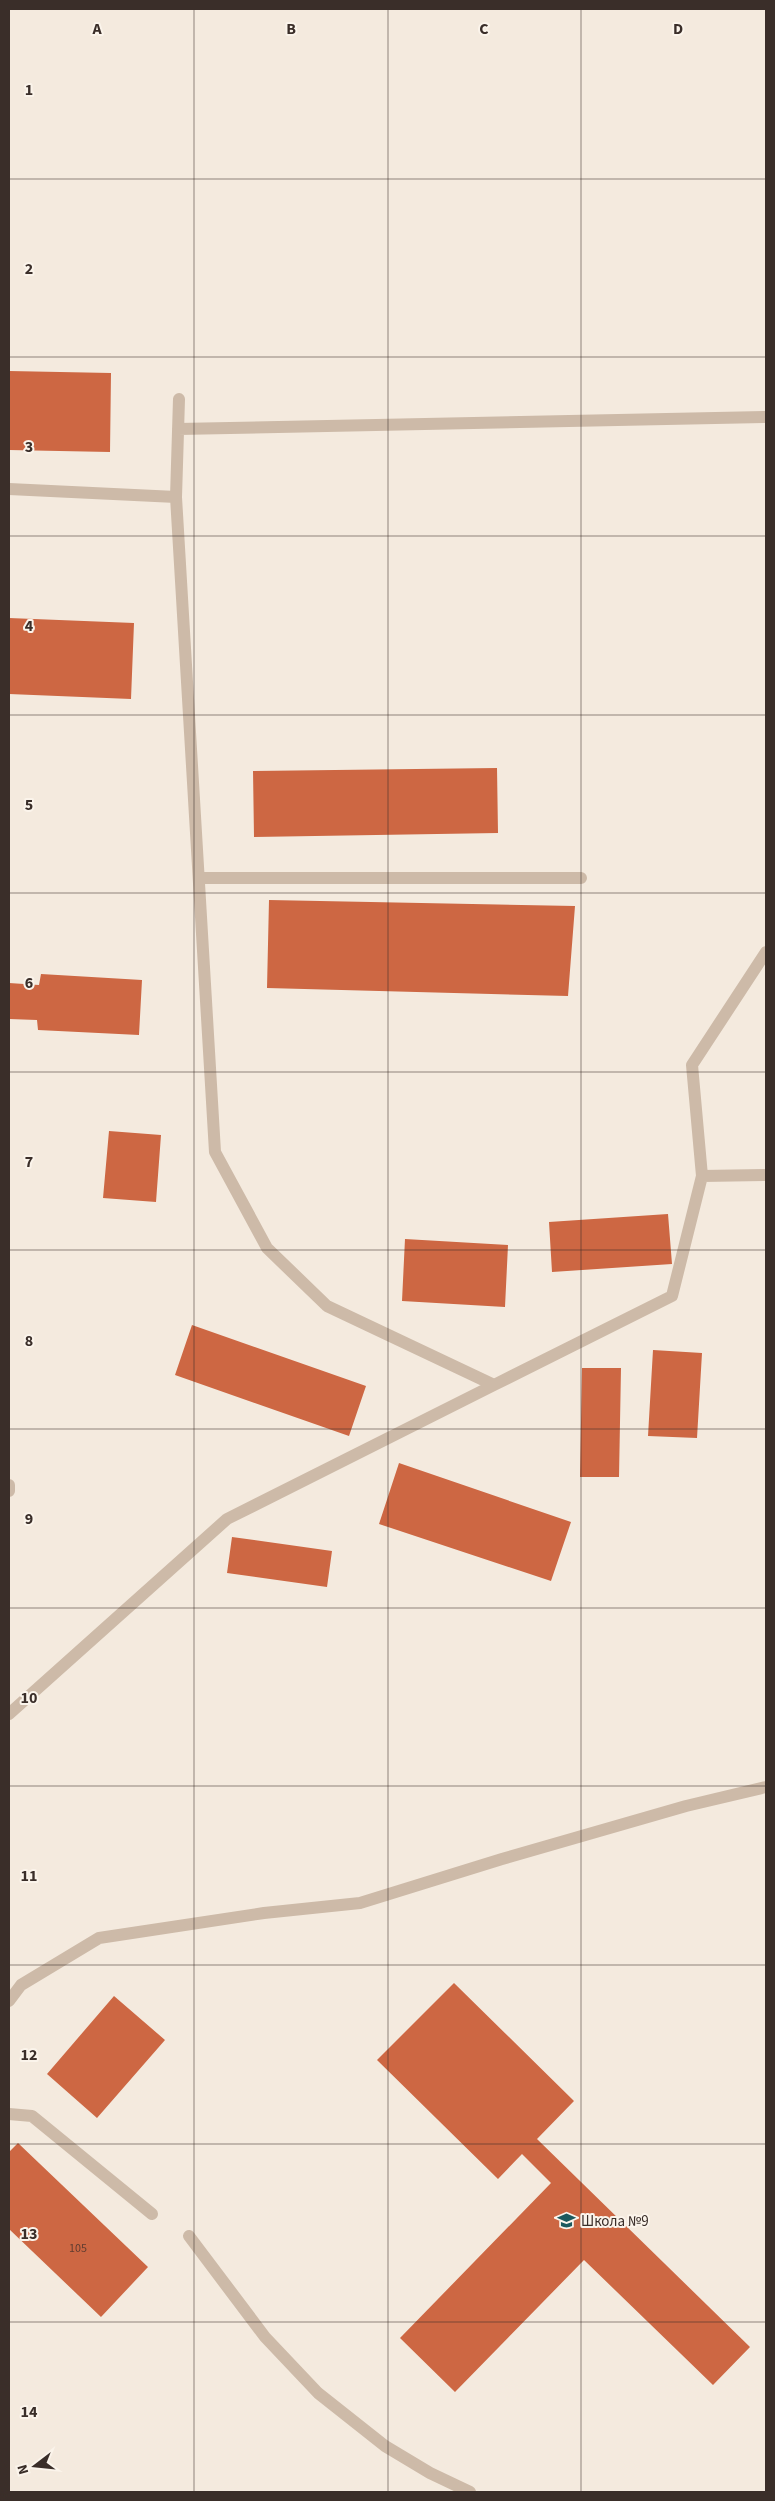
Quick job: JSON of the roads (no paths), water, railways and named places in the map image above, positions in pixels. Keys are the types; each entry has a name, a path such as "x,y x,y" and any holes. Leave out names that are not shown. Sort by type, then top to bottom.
{"lane":[{"path":"179,399 176,496 215,1152 267,1248 327,1306 494,1385"},
{"path":"178,429 766,417"},
{"path":"9,489 176,496"},
{"path":"199,878 581,878"},
{"path":"9,1714 227,1519 672,1296 702,1176 692,1065 766,952"},
{"path":"702,1176 766,1175"},
{"path":"9,1485 9,1491"},
{"path":"9,2001 20,1985 99,1938 264,1913 360,1903 621,1825 766,1787"},
{"path":"9,2114 32,2116 152,2214"},
{"path":"189,2236 264,2337 318,2393 385,2446 430,2474 470,2492"}],"place":[{"name":"Школа №9","path":"567,2221"}]}
